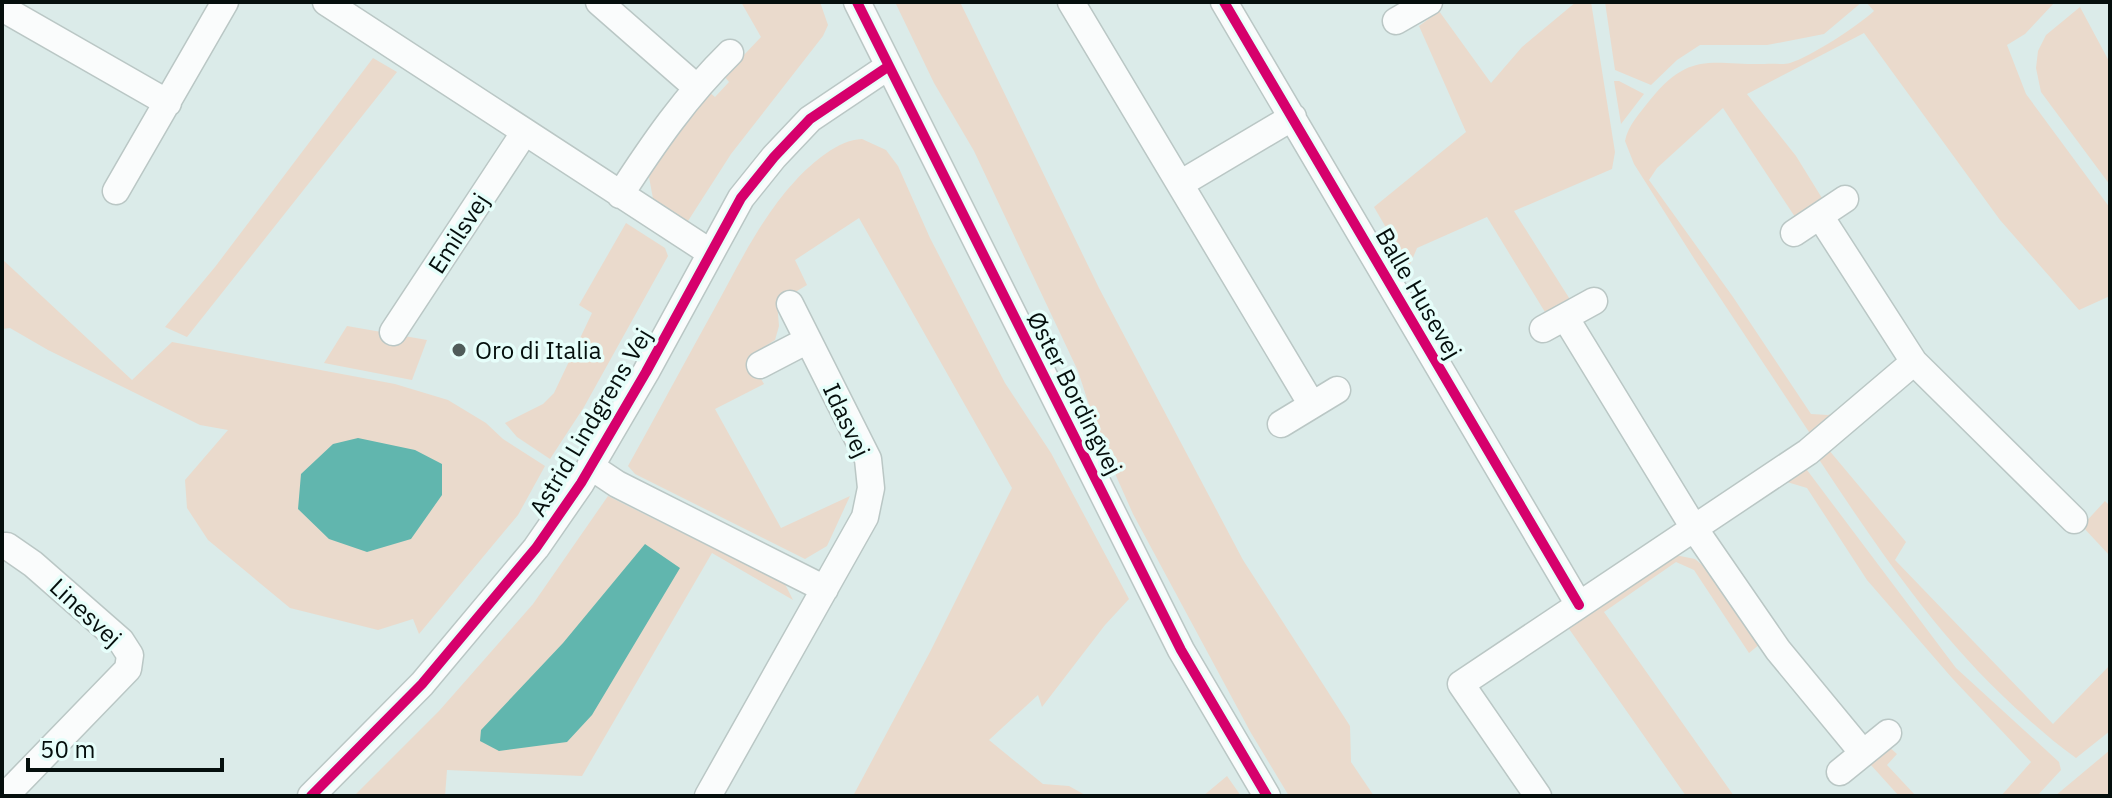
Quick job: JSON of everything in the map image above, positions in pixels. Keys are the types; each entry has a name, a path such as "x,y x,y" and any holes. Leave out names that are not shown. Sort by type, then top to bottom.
{"street":[{"path":"116,191 225,2"},
{"path":"326,2 711,253"},
{"path":"599,2 696,87"},
{"name":"Øster Bordingvej","path":"857,2 1181,650 1267,796"},
{"path":"1071,2 1312,405"},
{"name":"Balle Husevej","path":"1224,2 1579,605"},
{"path":"1396,21 1424,3"},
{"path":"4,14 168,103"},
{"path":"620,195 655,140 696,87 730,53"},
{"name":"Astrid Lindgrens Vej","path":"311,796 431,673 536,548 646,372 741,198 810,119 889,66"},
{"path":"1180,184 1293,117"},
{"name":"Emilsvej","path":"393,332 524,133"},
{"path":"1794,233 1845,199"},
{"path":"1820,216 1914,362 2074,520"},
{"path":"1594,301 1554,323 1778,650 1863,753"},
{"name":"Idasvej","path":"708,796 865,517 871,488 868,459 790,304"},
{"path":"760,365 808,340"},
{"path":"1538,796 1461,684 1808,452 1914,362"},
{"path":"1281,424 1337,390"},
{"path":"590,466 617,484 825,589"},
{"name":"Linesvej","path":"2,546 7,546 33,564 121,641 130,655 128,669 5,796"},
{"path":"1840,772 1888,733"}],"shaded area":[{"path":"741,2 820,2 828,25 823,36 731,154 688,221 678,219 654,204 649,177 708,91 715,97 729,82 724,76 761,37"},
{"path":"895,2 960,2 1099,288 1243,560 1350,726 1351,762 1374,796 1289,796 1251,733 1133,514 1101,442 1078,371 974,151 934,83"},
{"path":"1576,2 1591,2 1615,152 1612,169 1514,211 1571,301 1548,317 1487,217 1417,248 1409,267 1374,207 1466,132 1419,26 1439,11 1491,83 1522,47"},
{"path":"1605,2 1862,2 1824,34 1767,45 1700,45 1677,60 1651,85 1615,70"},
{"path":"1866,2 2055,2 2025,34 2007,45 2026,94 2110,208 2110,296 2079,310 2000,220 1864,33 1747,94 1796,156 1825,203 1799,223 1723,108 1657,168 1649,180 1733,297 1811,414 1828,415 1842,410 1811,435 1634,164 1625,141 1638,114 1677,73 1703,64 1784,64 1799,60 1874,11"},
{"path":"2080,7 2110,63 2110,185 2041,92 2036,68 2038,51 2046,35"},
{"path":"373,58 397,72 187,337 165,327 215,267"},
{"path":"1614,81 1644,94 1621,124"},
{"path":"862,139 886,150 898,166 930,238 1005,383 1051,453 1129,599 1042,707 1038,695 989,740 1043,784 1069,786 1087,796 853,796 1012,488 859,218 795,260 807,285 777,303 779,326 775,340 748,357 764,384 715,409 781,528 850,496 827,546 805,559 635,474 628,466 743,256 773,208 818,159 844,143"},
{"path":"626,223 665,248 668,256 584,407 550,459 517,437 505,423 543,404 554,393 592,313 579,305"},
{"path":"2,259 132,380 172,342 395,384 448,400 545,466 518,515 419,634 413,619 378,630 290,608 208,540 187,508 185,480 228,430 200,425 10,328 2,329"},
{"path":"347,326 427,340 412,380 324,363"},
{"path":"1828,449 1906,542 1895,560 2053,724 2110,665 2110,731 2076,758 1997,690 1914,596 1865,528 1818,458"},
{"path":"1804,466 1956,668 2059,762 2061,770 2037,796 2001,796 2031,762 1952,678 1867,580 1807,488 1787,482"},
{"path":"608,496 785,584 793,600 712,553 582,776 447,770 445,796 354,796 439,711 533,604"},
{"path":"2105,501 2110,506 2110,556 2082,526"},
{"path":"1675,555 1695,559 1706,568 1760,644 1749,653 1694,570 1676,562 1604,612 1734,796 1686,796 1567,626"},
{"path":"1888,746 1897,754 1887,765 1916,796 1899,796 1870,764"},
{"path":"2110,750 2110,796 2055,796"},
{"path":"1227,776 1241,796 1203,796"}],"water":[{"path":"358,438 415,450 442,464 442,495 411,539 367,552 329,539 298,509 301,474 333,444"},
{"path":"645,544 680,568 592,715 567,742 499,751 480,741 481,730 563,643"}],"cycle path":[{"path":"857,2 1181,650 1267,796"},
{"path":"1224,2 1579,605"},
{"path":"311,796 422,684 536,548 581,483 741,198 810,119 889,66"}],"place":[{"name":"Oro di Italia","path":"459,350"}]}
